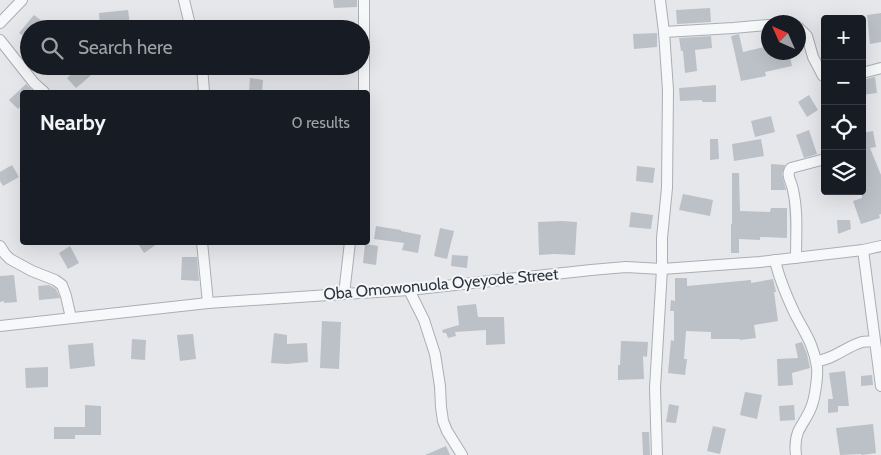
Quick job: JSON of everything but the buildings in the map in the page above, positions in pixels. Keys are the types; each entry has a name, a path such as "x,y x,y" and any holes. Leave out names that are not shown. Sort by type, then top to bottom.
{"street":[{"path":"0,23 22,0"},
{"path":"184,0 189,20"},
{"path":"364,0 364,20"},
{"path":"656,455 655,388 662,238 667,188 668,90 660,0"},
{"path":"664,32 761,26"},
{"path":"806,35 821,72"},
{"path":"0,40 20,65"},
{"path":"866,72 881,68"},
{"path":"28,75 42,90"},
{"path":"203,75 204,90"},
{"path":"364,75 364,90"},
{"path":"796,258 796,209 793,189 788,175 789,171 791,168 821,160"},
{"path":"202,245 208,303"},
{"path":"344,294 350,245"},
{"path":"0,246 10,259 62,285 71,318"},
{"name":"Oba Omowonuola Oyeyode Street","path":"0,326 208,303 409,290 626,267 662,269 775,260 863,250 881,246"},
{"path":"863,250 881,386"},
{"path":"775,260 785,291 810,339 817,368 812,404 798,432 795,444 796,455"},
{"path":"409,290 424,320 435,354 443,421 462,455"},
{"path":"816,361 830,358 863,342 874,341"}]}
